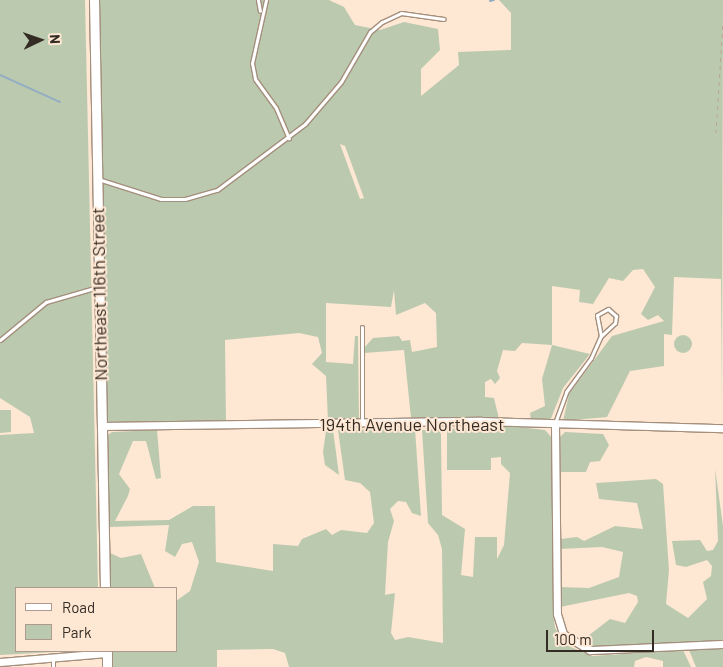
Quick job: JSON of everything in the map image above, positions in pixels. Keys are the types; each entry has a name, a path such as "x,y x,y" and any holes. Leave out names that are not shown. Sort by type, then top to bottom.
{"street":[{"name":"Northeast 116th Street","path":"94,0 105,587"},
{"name":"194th Avenue Northeast","path":"101,426 481,421 555,426 723,428"},
{"path":"555,426 558,625 563,634 590,650 723,644"},
{"path":"0,662 107,652 107,667"}],"lane":[{"path":"258,0 260,12"},
{"path":"266,0 260,12 252,49 255,79 276,108 289,138"},
{"path":"97,178 161,200 202,196 289,138 324,105 370,32 382,22 401,13 444,19"},
{"path":"0,340 46,302 99,287"},
{"path":"555,426 566,392 592,358 600,336 597,315 608,309 616,316 615,323 600,336"},
{"path":"362,327 362,424"},
{"path":"53,658 53,667"}],"path":[{"path":"716,133 723,23"}],"green space":[{"path":"0,0 85,0 98,587 15,587 15,652 54,652 0,655 0,435 34,433 30,417 0,398"},
{"path":"98,0 329,0 344,7 355,25 380,30 404,22 438,29 440,50 421,69 421,96 459,65 458,52 511,50 511,13 499,0 723,0 722,405 721,279 674,277 672,335 664,334 664,366 630,371 607,417 563,421 569,394 612,336 664,321 658,315 648,320 641,314 655,287 643,269 633,270 623,281 609,278 593,304 579,302 580,290 552,286 552,345 522,343 515,351 503,350 497,371 500,378 495,384 491,379 485,382 485,397 494,398 499,419 411,418 404,350 364,353 363,349 373,338 399,336 402,341 410,340 412,352 437,347 436,313 425,303 396,315 394,290 391,307 326,303 326,362 353,364 355,336 358,336 359,420 328,421 326,376 312,364 322,353 318,337 299,333 225,340 226,421 105,422","holes":["340,144 345,146 364,198 360,199"]},
{"path":"683,335 689,338 692,344 689,350 683,353 677,350 674,344 677,338"},
{"path":"552,345 590,354 563,388 550,421 531,420 530,413 545,406 542,379"},
{"path":"0,410 11,410 11,432 0,433"},
{"path":"501,425 545,430 553,439 553,611 555,628 566,645 592,656 683,650 691,667 663,667 663,661 646,657 635,661 634,667 289,667 285,653 273,649 217,650 217,667 113,667 113,652 178,652 178,600 190,591 199,562 192,542 182,544 175,557 165,551 169,525 109,527 108,435 112,432 157,430 161,478 156,479 146,441 133,441 119,474 130,489 115,521 169,520 193,506 215,506 216,562 273,571 273,544 298,546 302,539 326,529 332,535 341,530 367,533 374,523 370,492 360,483 345,480 338,430 415,429 421,516 412,513 406,502 398,501 390,509 394,521 388,542 385,595 395,593 391,633 395,640 408,637 443,643 442,549 438,535 428,523 422,430 438,429 441,434 442,515 465,529 461,575 473,577 475,537 497,537 497,559 504,545 510,473 501,464 501,457 491,458 491,470 447,470 447,429"},
{"path":"333,430 339,475 325,465 323,452 326,431"},
{"path":"565,432 603,434 609,445 600,461 590,462 586,472 561,472 560,437"},
{"path":"715,468 723,526 723,640 597,647 574,640 588,636 610,619 625,623 638,602 637,596 629,593 560,607 560,587 589,588 619,577 623,552 602,547 560,549 561,539 577,537 584,541 615,526 643,529 637,503 599,499 596,483 656,479 663,484 669,570 666,604 688,618 707,599 703,582 711,576 712,566 707,560 686,567 676,565 672,541 700,540 707,551 713,550 718,541"},
{"path":"110,553 121,558 141,554 155,587 111,587"},
{"path":"723,648 723,667 696,667 689,650"}],"waterway":[{"path":"490,1 494,0"},
{"path":"0,75 60,102"}]}
